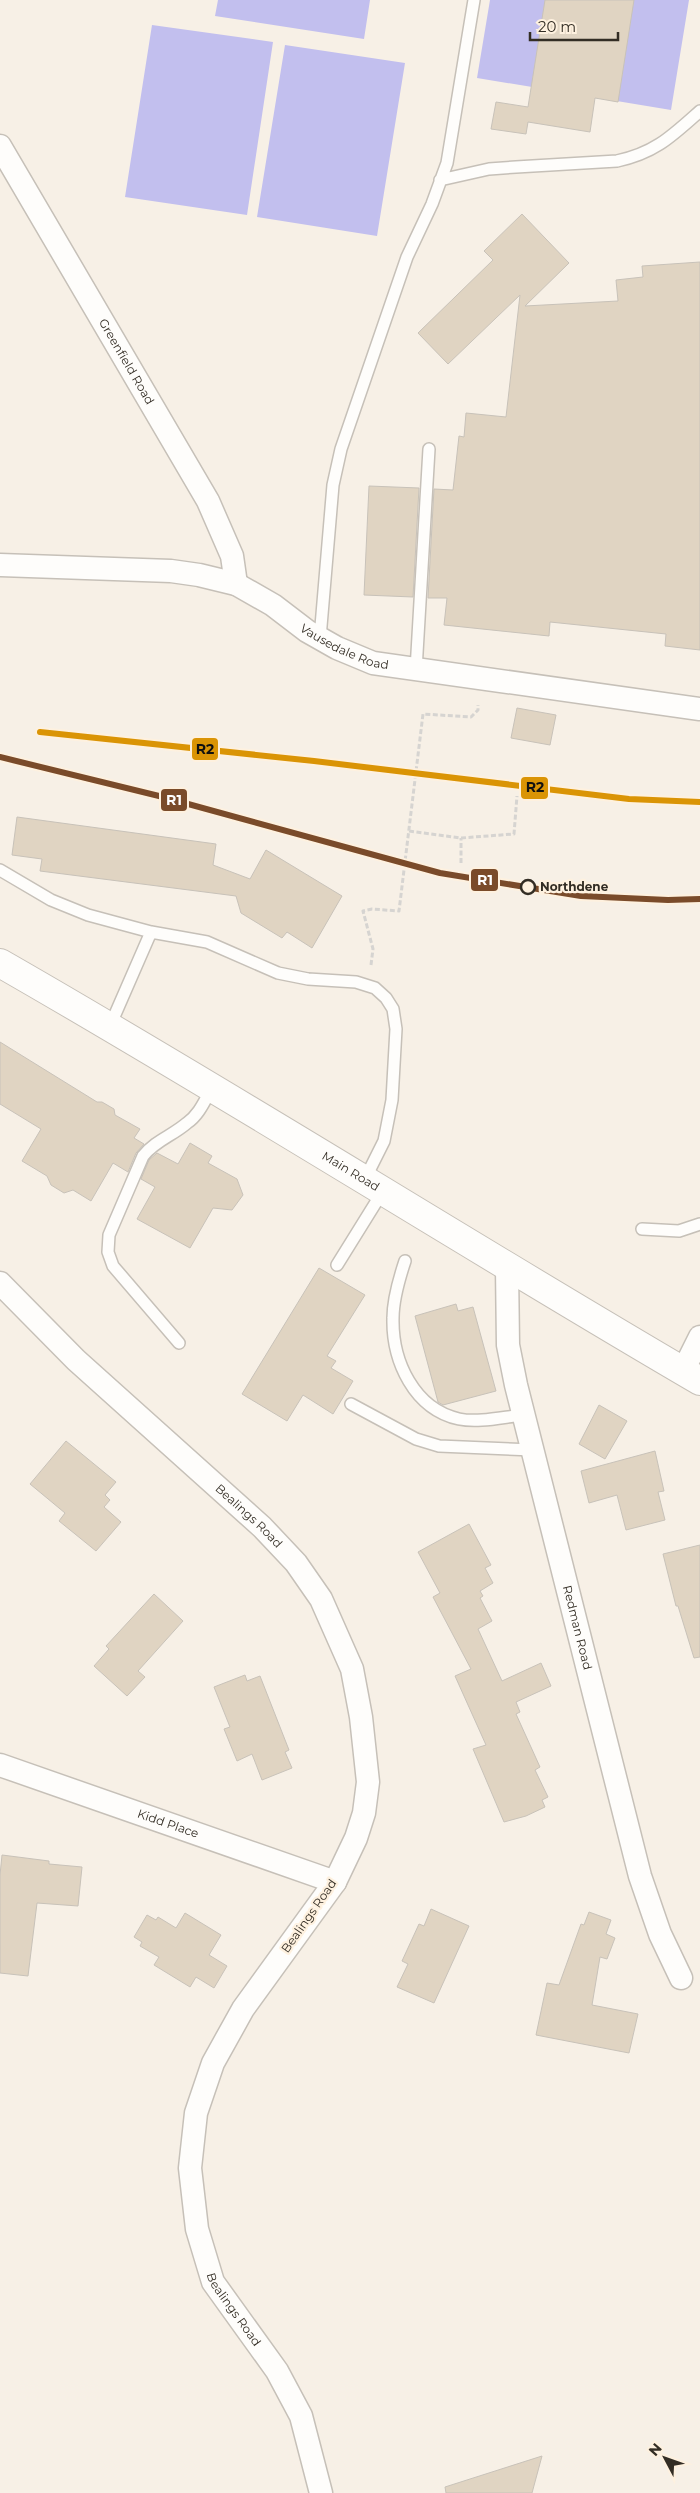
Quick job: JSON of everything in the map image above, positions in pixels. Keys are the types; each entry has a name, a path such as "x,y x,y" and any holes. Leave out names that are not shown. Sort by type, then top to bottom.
{"main road":[{"name":"Main Road","path":"0,963 110,1026 374,1185 507,1268 691,1376"}],"street":[{"name":"Greenfield Road","path":"0,146 208,502 232,556 236,584"},
{"name":"Vausedale Road","path":"0,565 171,571 199,575 236,584 273,605 337,648 373,663 700,709"},
{"name":"Redman Road","path":"507,1268 508,1345 524,1414 640,1876 660,1934 680,1978"},
{"name":"Bealings Road","path":"0,1283 76,1360 262,1527 296,1563 321,1599 352,1669 368,1782 364,1813 335,1882 243,2009 213,2062 196,2113 190,2168 197,2229 213,2282 277,2371 301,2416 321,2493"},
{"path":"691,1376 700,1337"},
{"name":"Kidd Place","path":"0,1765 335,1882"}],"lane":[{"path":"320,638 333,485 341,449 407,257 447,163 474,0"},
{"path":"440,180 489,169 617,161 637,157 669,139 700,112"},
{"path":"416,670 429,449"},
{"path":"0,870 52,900 88,915 151,932 182,936 207,942 278,972 308,979 356,982 375,988 386,998 393,1009 396,1028 392,1100 374,1185 337,1265"},
{"path":"110,1026 151,932"},
{"path":"179,1344 114,1266 108,1252 108,1235 143,1156 152,1145 188,1123 200,1109 212,1087"},
{"path":"642,1229 679,1232 700,1224"},
{"path":"405,1261 398,1282 393,1317 395,1344 402,1370 420,1397 434,1410 458,1418 475,1420 524,1414"},
{"path":"351,1404 416,1439 439,1446 533,1450"}],"path":[{"path":"368,986 373,949 363,912 372,909 399,911 423,714 471,717"},
{"path":"409,831 461,838 514,834 517,796"},
{"path":"461,838 461,863"}],"water":[{"path":"218,0 370,0 364,39 215,16"},
{"path":"490,0 689,0 671,110 477,78"},
{"path":"152,25 273,42 247,215 125,197"},
{"path":"285,45 405,63 377,236 257,217"}],"building":[{"path":"545,0 634,0 618,102 595,98 590,132 528,122 526,134 491,129 496,102 528,107"},
{"path":"522,214 569,263 525,306 618,301 616,280 643,277 642,266 700,262 700,650 665,646 666,634 550,622 549,636 444,625 447,598 428,598 434,489 453,490 459,436 464,437 466,413 506,417 520,295 448,364 418,333 493,260 484,251"},
{"path":"369,486 419,488 413,597 364,595"},
{"path":"517,708 556,715 550,745 511,738"},
{"path":"17,817 216,844 213,865 250,879 266,850 342,896 312,948 287,932 282,938 241,913 236,896 40,871 42,859 12,855"},
{"path":"0,1042 97,1102 102,1102 114,1109 115,1115 140,1129 134,1138 144,1144 136,1153 128,1172 113,1163 91,1201 73,1190 64,1193 51,1185 47,1176 22,1161 41,1129 0,1104"},
{"path":"190,1143 212,1156 208,1163 237,1179 243,1195 232,1210 213,1208 190,1248 137,1219 155,1187 141,1179 149,1160 157,1153 178,1164"},
{"path":"319,1268 365,1295 327,1356 336,1361 331,1368 353,1381 333,1414 303,1395 287,1421 242,1394"},
{"path":"456,1304 458,1311 473,1307 496,1391 443,1405 438,1402 415,1316"},
{"path":"599,1405 627,1421 605,1459 579,1444"},
{"path":"66,1441 116,1482 105,1495 110,1500 104,1507 121,1522 96,1551 59,1521 65,1513 30,1484"},
{"path":"655,1451 664,1491 658,1492 665,1520 626,1530 617,1495 589,1503 581,1471"},
{"path":"469,1524 491,1565 485,1568 493,1583 480,1591 483,1596 480,1598 492,1621 478,1629 502,1681 541,1663 551,1686 516,1702 520,1712 516,1714 540,1767 535,1770 548,1797 542,1800 545,1807 526,1816 504,1822 473,1749 486,1745 455,1676 471,1669 433,1597 440,1593 418,1552"},
{"path":"700,1545 700,1657 694,1658 678,1606 676,1606 663,1554"},
{"path":"154,1594 183,1621 138,1671 145,1677 127,1696 94,1666 109,1649 106,1646"},
{"path":"245,1675 247,1681 260,1676 289,1750 285,1752 292,1768 262,1780 252,1754 237,1761 224,1729 230,1727 214,1687"},
{"path":"2,1855 49,1861 49,1864 82,1867 78,1906 37,1903 28,1976 0,1973 0,1875"},
{"path":"431,1909 469,1926 434,2003 397,1987 408,1964 402,1961 419,1924 424,1926"},
{"path":"589,1912 611,1920 606,1934 615,1938 607,1959 600,1957 592,2005 638,2014 629,2053 536,2035 547,1983 559,1985 581,1924 584,1925"},
{"path":"185,1913 221,1935 209,1955 227,1966 214,1988 196,1977 190,1987 154,1965 159,1957 140,1946 142,1942 134,1937 147,1915 156,1920 158,1917 176,1928"},
{"path":"542,2456 532,2493 446,2493 445,2487"}],"transit line":[{"name":"R2","path":"40,732 314,761 629,799 700,802"},
{"name":"R1","path":"0,757 159,796 440,873 581,896 668,900 700,899"}],"place":[{"name":"Northdene","path":"528,887"}]}
